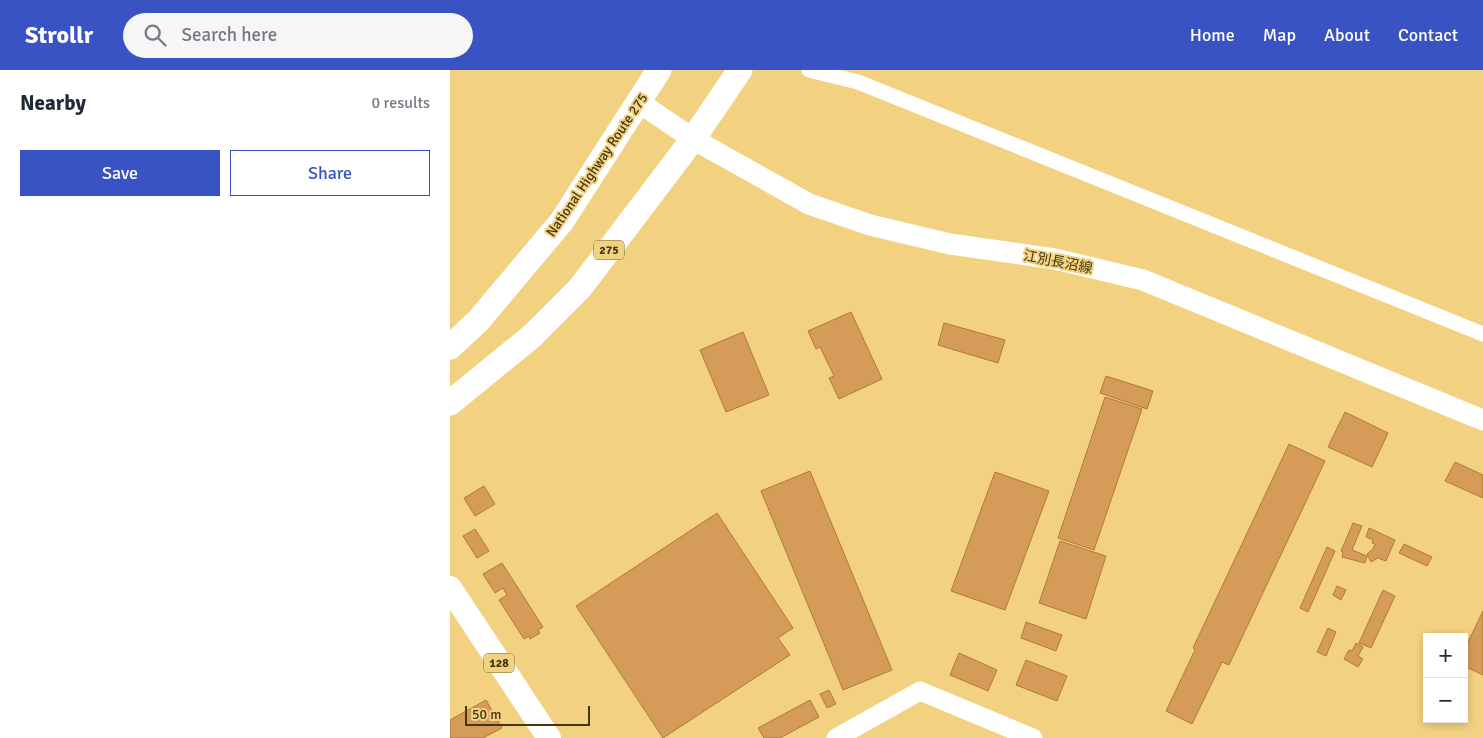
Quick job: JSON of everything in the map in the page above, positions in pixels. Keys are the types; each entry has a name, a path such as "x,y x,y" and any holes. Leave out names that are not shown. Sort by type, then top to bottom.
{"highway":[{"name":"National Highway Route 275","path":"450,347 478,321 562,221 640,103 659,70"},
{"name":"275","path":"450,403 532,336 580,288 693,139 740,70"}],"main road":[{"name":"江別長沼線","path":"640,103 693,139 809,204 870,225 950,244 1055,259 1143,280 1483,420"},
{"name":"128","path":"450,588 548,738"}],"street":[{"path":"809,70 858,82 1483,334"},
{"path":"836,738 920,691 1033,738"}],"building":[{"path":"851,312 882,379 839,399 829,378 834,376 820,347 816,349 808,331"},
{"path":"944,323 1005,340 998,363 938,345"},
{"path":"743,332 769,395 726,412 700,350"},
{"path":"1106,376 1153,391 1147,409 1100,393"},
{"path":"1105,397 1142,409 1094,550 1058,538"},
{"path":"1345,412 1388,433 1372,467 1328,447"},
{"path":"1289,444 1325,461 1229,665 1222,662 1192,724 1166,711 1195,650 1193,648"},
{"path":"1455,462 1483,475 1483,498 1445,481"},
{"path":"810,471 892,670 843,690 761,491"},
{"path":"995,472 1049,491 1005,610 951,591"},
{"path":"484,486 495,504 475,516 464,498"},
{"path":"717,513 793,628 778,638 790,655 663,738 576,606"},
{"path":"1353,523 1362,526 1352,550 1367,556 1365,563 1342,557 1343,552 1341,551"},
{"path":"1369,528 1395,540 1386,561 1378,558 1371,562 1367,554 1373,549 1375,544 1372,543 1373,540 1366,537"},
{"path":"475,529 489,551 477,558 463,536"},
{"path":"1060,541 1106,556 1086,619 1039,603"},
{"path":"1404,544 1432,557 1427,566 1399,553"},
{"path":"1327,547 1335,551 1308,612 1300,608"},
{"path":"502,563 543,627 538,630 540,633 530,639 529,636 524,639 499,600 507,595 503,588 495,593 483,574"},
{"path":"1337,586 1346,590 1341,600 1333,595"},
{"path":"1383,590 1395,596 1371,648 1359,643"},
{"path":"1483,611 1483,675 1468,668 1468,642"},
{"path":"1026,622 1062,635 1056,651 1021,638"},
{"path":"1328,628 1336,632 1326,656 1317,652"},
{"path":"1356,643 1363,647 1358,656 1363,659 1358,667 1344,659 1349,650 1352,651"},
{"path":"959,653 997,670 988,691 950,675"},
{"path":"1026,660 1067,676 1057,701 1016,685"},
{"path":"829,690 836,704 827,708 820,694"},
{"path":"486,700 502,728 483,738 450,738 450,720"},
{"path":"810,700 819,717 780,738 764,738 758,728"}]}
